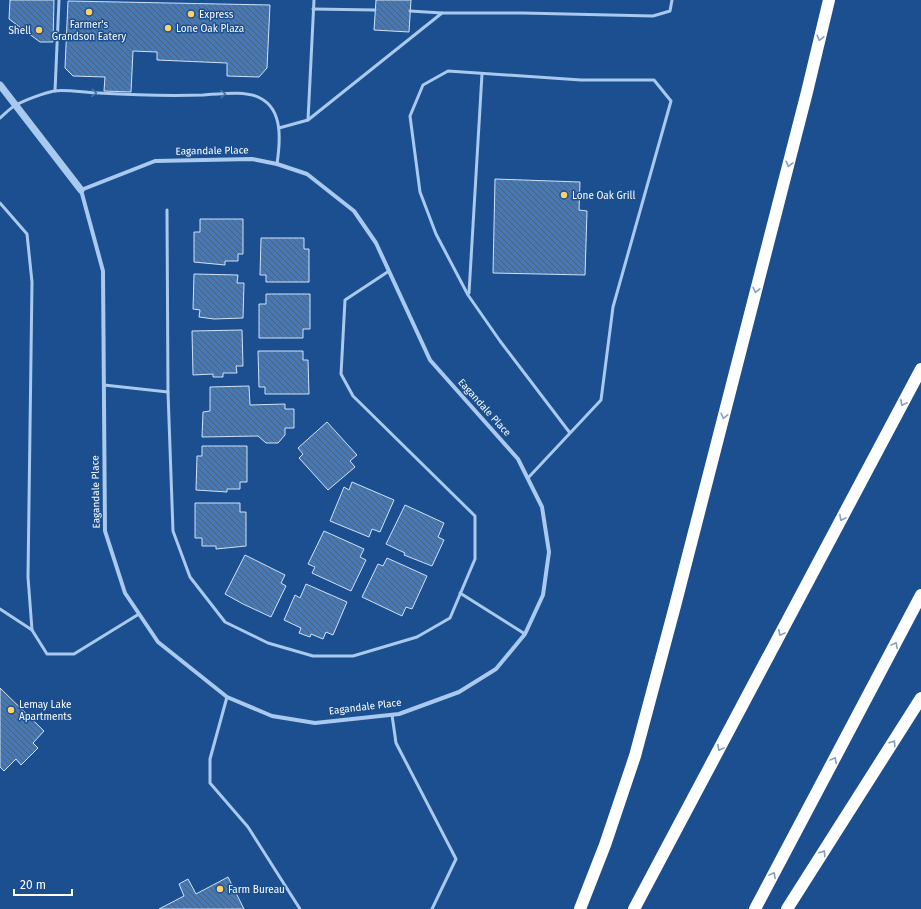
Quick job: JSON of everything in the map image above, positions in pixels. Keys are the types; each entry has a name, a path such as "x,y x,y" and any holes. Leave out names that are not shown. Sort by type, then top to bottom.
{"highway":[{"path":"580,909 605,845 635,756 681,583 830,0"},
{"path":"634,909 921,369"},
{"path":"755,909 921,594"},
{"path":"787,909 921,698"}],"street":[{"name":"Eagandale Place","path":"0,85 81,190 103,271 105,531 125,593 158,642 227,697 272,716 315,723 399,714 459,692 496,669 525,634 543,595 549,552 542,507 518,459 430,360 376,243 354,211 307,174 277,164 252,159 155,161 81,190"}],"lane":[{"path":"55,91 59,0"},
{"path":"308,120 314,0"},
{"path":"410,11 442,13 653,16 670,11 672,0"},
{"path":"313,9 375,10"},
{"path":"279,128 308,120 442,13"},
{"path":"528,478 601,400 613,308 671,101 654,80 581,80 448,71 423,85 410,116 420,192 436,234 468,295 500,341 570,433"},
{"path":"468,295 482,74"},
{"path":"0,118 16,105 55,91 252,95 260,98 268,104 273,112 279,128 280,141 277,164"},
{"path":"0,203 27,234 32,282 28,577 32,630"},
{"path":"168,210 168,392 173,531 190,577 225,622 268,643 313,656 353,656 418,637 450,618 475,559 475,516 353,396 341,374 345,300 389,271"},
{"path":"104,385 168,392"},
{"path":"460,593 525,634"},
{"path":"0,609 32,630 47,654 74,654 139,614"},
{"path":"227,697 210,760 210,783 248,827 300,909"},
{"path":"392,715 396,743 456,859 432,909"}],"building":[{"name":"Shell","path":"10,0 54,0 53,42 40,42 9,19"},
{"path":"376,0 411,0 409,32 374,30"},
{"name":"Lone Oak Plaza","path":"68,1 270,5 267,68 259,77 227,76 227,63 157,60 157,52 133,51 131,92 104,91 105,77 73,76 65,68"},
{"path":"495,179 580,182 579,210 587,211 585,275 493,273"},
{"path":"200,219 243,219 243,254 238,254 238,261 225,261 225,265 194,262 194,232 200,232"},
{"path":"261,238 304,238 304,249 309,249 309,282 266,282 266,275 260,275"},
{"path":"194,274 238,275 237,283 244,283 243,318 214,319 199,317 200,310 193,309"},
{"path":"266,294 310,294 310,329 303,329 303,338 259,338 259,304 266,304"},
{"path":"242,330 243,366 236,366 237,373 223,373 223,377 213,377 213,374 193,375 192,331"},
{"path":"258,351 303,351 303,360 308,360 309,394 265,394 265,387 259,387"},
{"path":"249,386 250,405 285,404 285,409 294,409 294,428 285,428 285,435 278,443 266,443 258,436 202,437 203,412 210,411 210,387"},
{"path":"327,422 357,455 350,461 355,467 328,490 299,458 303,454 298,448"},
{"path":"202,446 247,446 247,482 240,482 240,489 227,489 227,492 196,490 197,456 202,456"},
{"path":"352,482 394,500 380,532 372,529 369,537 330,521 344,487 349,490"},
{"path":"195,503 240,503 240,512 246,512 246,546 216,549 216,546 202,546 202,538 195,538"},
{"path":"405,505 444,523 438,537 444,540 432,566 404,555 405,553 386,544"},
{"path":"324,531 364,549 360,557 366,560 351,591 312,573 315,567 308,564"},
{"path":"245,555 285,575 281,583 286,586 271,617 225,594"},
{"path":"387,558 427,576 412,609 406,607 402,616 362,597 378,564 383,566"},
{"path":"306,584 347,602 333,635 326,632 323,639 311,634 310,637 299,633 301,628 284,620 295,595 300,598"},
{"name":"Lemay Lake Apartments","path":"0,688 44,731 33,743 38,748 21,765 16,759 4,771 0,767"},
{"name":"Farm Bureau","path":"228,877 244,909 159,909 184,896 179,884 188,879 196,894"}],"place":[{"name":"Farmer's Grandson Eatery","path":"89,12"},
{"name":"Express","path":"191,14"},
{"name":"Lone Oak Plaza","path":"168,28"},
{"name":"Shell","path":"39,30"},
{"name":"Lone Oak Grill","path":"564,195"},
{"name":"Lemay Lake Apartments","path":"11,710"},
{"name":"Farm Bureau","path":"220,889"}]}
